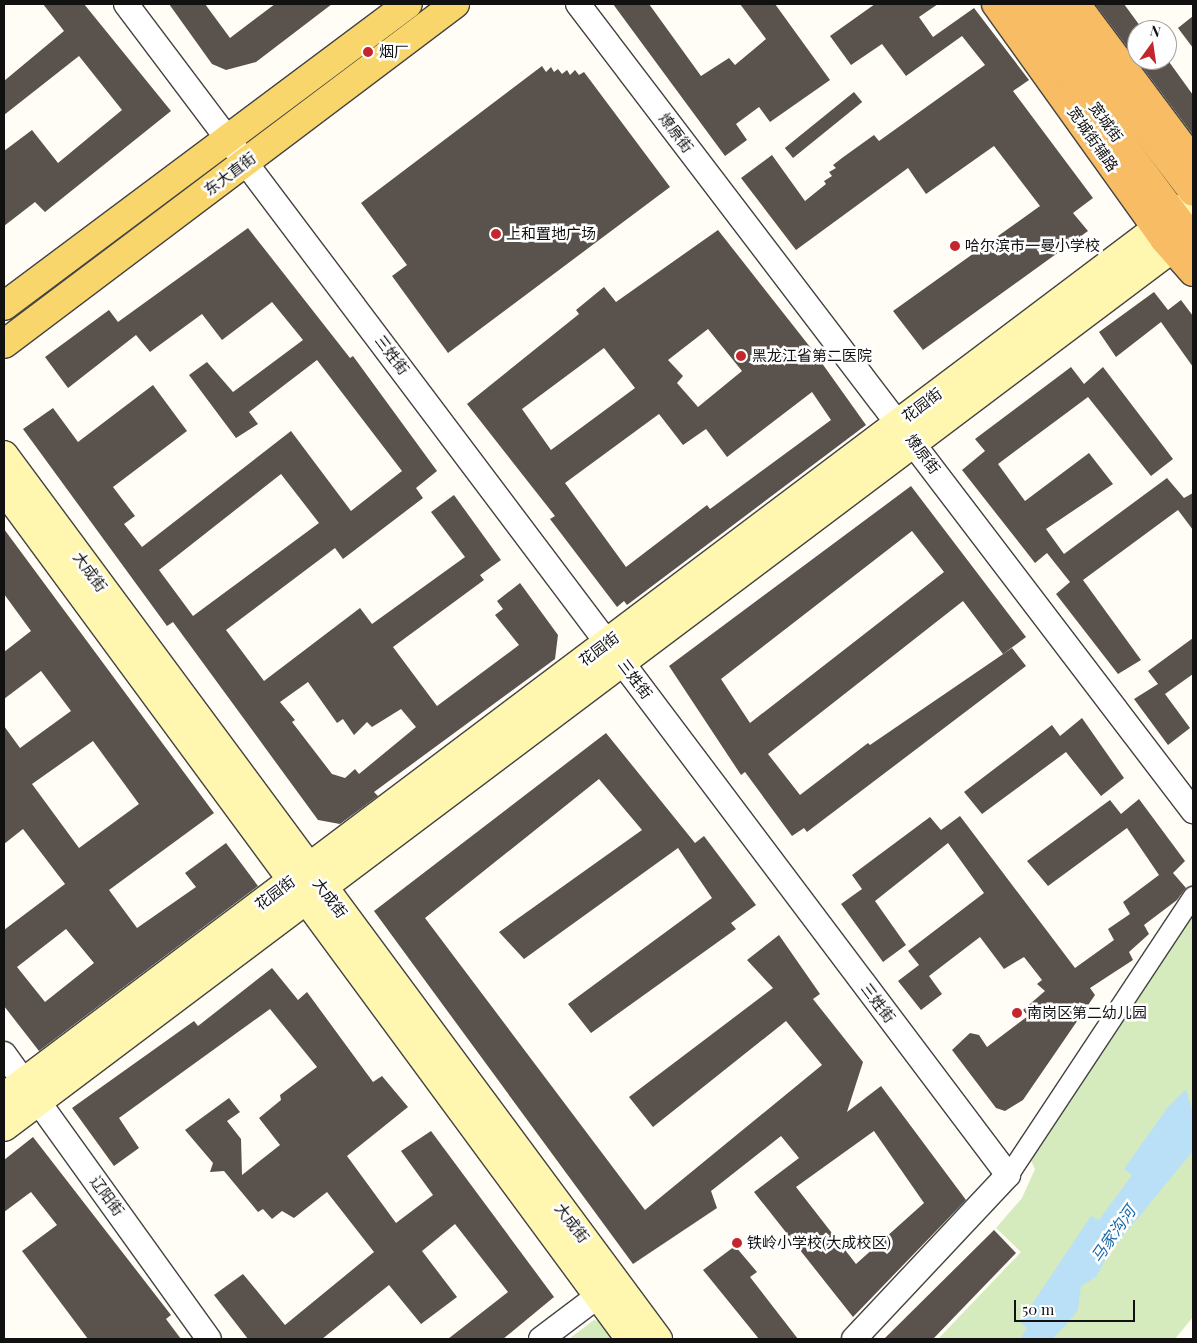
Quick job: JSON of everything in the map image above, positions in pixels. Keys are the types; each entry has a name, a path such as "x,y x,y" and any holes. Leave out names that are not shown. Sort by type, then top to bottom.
{"highway":[{"name":"宽城街辅路","path":"996,4 1182,229 1193,272"},
{"name":"宽城街","path":"1019,4 1182,229"},
{"name":"宽城街","path":"1050,4 1193,192"},
{"path":"1076,4 1193,162"}],"main road":[{"name":"东大直街","path":"4,306 408,4"},
{"name":"东大直街","path":"4,344 455,4"},
{"name":"花园街","path":"4,1127 22,1093 307,883 907,432 1182,229"},
{"name":"大成街","path":"4,455 630,1339"},
{"name":"大成街","path":"4,489 658,1339"}],"street":[{"name":"三姓街","path":"126,4 1008,1175"},
{"name":"燎原街","path":"578,4 907,432 1193,811"},
{"path":"854,1339 1008,1175 1193,896"},
{"name":"辽阳街","path":"4,1054 22,1093 209,1339"},
{"path":"541,1339 598,1296"}],"green space":[{"path":"1193,913 1193,1317 1175,1339 938,1339 1021,1252 996,1228 1022,1198 1035,1169 1020,1138 1176,931"},
{"path":"594,1320 614,1325 625,1339 569,1339"}],"water":[{"name":"马家沟河","path":"1186,1089 1193,1114 1193,1151 1109,1253 1096,1277 1081,1286 1078,1310 1067,1324 1052,1339 1020,1339 1027,1328 1020,1322 1091,1216 1099,1220 1132,1175 1124,1169 1167,1108"}],"building":[{"path":"43,4 84,4 171,111 45,212 35,202 4,226 4,151 32,130 58,163 122,110 79,56 4,115 4,81 64,31"},
{"path":"169,4 205,4 230,38 275,4 332,4 256,62 226,70 212,64"},
{"path":"613,4 649,4 701,76 729,58 735,65 766,39 740,4 775,4 830,80 770,122 759,107 736,124 747,140 725,156"},
{"path":"875,4 938,4 919,17 933,37 974,8 1029,80 1013,91 1093,198 1073,213 1088,231 923,350 893,311 1040,206 994,146 926,194 908,168 796,250 741,178 772,155 805,201 826,184 824,181 832,176 829,172 836,168 833,165 842,158 874,135 879,141 985,65 962,36 906,76 882,44 851,65 830,36"},
{"path":"1095,4 1124,4 1136,20 1127,20 1127,47"},
{"path":"1193,16 1193,48 1178,28"},
{"name":"上和置地广场","path":"542,66 546,72 551,67 554,72 558,69 562,74 567,70 570,75 575,70 579,75 584,72 670,187 448,353 392,276 407,265 361,203"},
{"path":"1144,70 1175,70 1193,95 1193,135"},
{"path":"854,92 862,102 793,158 785,148"},
{"path":"248,228 350,358 353,356 437,471 416,488 423,498 343,559 335,548 226,630 264,681 360,608 372,624 465,557 431,512 454,495 501,560 480,575 484,580 393,647 437,706 519,645 495,615 503,609 497,601 520,583 558,635 555,659 374,792 378,796 340,824 318,820 173,622 167,626 23,429 53,408 78,442 153,385 187,431 113,487 135,516 124,524 142,547 291,431 351,511 402,471 317,360 249,412 258,424 236,438 189,375 207,362 233,392 303,340 272,302 222,340 202,314 150,352 136,335 68,388 45,357 109,310 118,322","holes":["281,474 319,523 193,616 159,570","308,682 337,723 343,719 354,735 367,722 372,727 401,709 416,727 359,774 355,769 345,778 332,774 292,722 295,720 280,702"]},
{"path":"718,230 814,352 866,425 627,605 624,601 617,607 550,519 555,516 467,404 579,314 576,310 604,287 616,302","holes":["708,329 742,371 698,407 677,383 683,376 668,360","604,348 635,388 551,450 522,409","812,392 831,420 710,509 707,505 626,567 565,483 659,414 683,445 706,429 727,457"]},
{"path":"1154,292 1168,310 1181,300 1193,316 1193,367 1161,322 1116,357 1099,332"},
{"path":"1071,367 1084,384 1103,367 1173,459 1151,476 1088,397 998,464 1025,501 1089,453 1113,484 1046,529 1064,554 1167,478 1184,498 1193,493 1193,530 1178,510 1083,580 1141,660 1118,674 1056,594 1070,582 1047,553 1035,563 962,470 985,451 975,439"},
{"path":"911,486 1026,637 1003,654 963,601 768,754 800,795 868,743 870,745 1012,648 1026,666 807,832 804,828 792,836 745,772 741,775 669,666","holes":["912,531 944,572 750,723 721,679"]},
{"path":"4,529 214,813 109,890 137,928 196,887 185,873 226,843 258,886 39,1051 4,1006 4,930 65,884 23,829 4,844 4,726 20,748 71,711 41,671 4,699 4,652 31,631 4,594","holes":["93,741 139,804 79,848 32,784","66,929 94,963 45,1002 17,967"]},
{"path":"1193,638 1193,674 1165,694 1190,728 1168,745 1134,699 1158,684 1148,671"},
{"path":"1082,718 1124,778 1101,796 1066,752 982,814 964,792 1052,725 1060,736"},
{"path":"606,733 695,843 704,836 756,905 731,923 736,929 591,1033 568,1004 712,898 678,848 524,959 499,932 642,830 599,779 425,918 645,1210 822,1065 786,1021 653,1127 629,1097 773,988 747,960 779,935 820,994 813,999 863,1062 847,1112 881,1086 966,1200 853,1317 754,1192 799,1158 781,1136 711,1191 717,1208 633,1264 374,911","holes":["874,1131 924,1203 856,1264 796,1187"]},
{"path":"1139,799 1185,861 1173,873 1186,888 1177,900 1144,925 1149,934 1129,952 1133,960 1090,988 1095,995 1023,1100 1005,1111 996,1108 952,1050 970,1033 979,1035 987,1047 1028,1016 1023,1010 1045,991 1037,984 1042,980 1024,957 1004,969 980,937 929,976 942,994 921,1010 898,981 919,965 908,951 984,893 948,843 875,901 906,945 883,962 841,904 862,889 852,875 930,817 941,830 960,816 1075,968 1114,940 1108,929 1130,914 1123,902 1159,875 1127,828 1048,886 1027,861 1110,800 1121,814"},
{"path":"272,968 298,1000 307,992 373,1082 382,1076 408,1107 347,1156 396,1223 433,1195 401,1151 431,1131 554,1297 503,1339 448,1339 508,1292 455,1224 422,1251 457,1297 421,1324 389,1285 322,1339 248,1339 214,1295 243,1274 285,1325 374,1252 327,1192 294,1218 282,1211 272,1219 263,1209 258,1212 224,1171 210,1172 213,1163 185,1130 229,1098 240,1112 227,1121 241,1139 242,1175 280,1145 259,1118 281,1100 280,1095 317,1067 270,1009 119,1118 139,1148 114,1166 72,1108 194,1021 198,1026"},
{"path":"33,1137 171,1315 166,1319 181,1339 88,1339 22,1251 57,1225 31,1192 4,1212 4,1160"},
{"path":"994,1230 1016,1253 933,1339 884,1339"},
{"path":"735,1246 757,1272 750,1277 798,1339 759,1339 703,1270"}],"place":[{"name":"烟厂","path":"368,52"},
{"name":"上和置地广场","path":"496,234"},
{"name":"哈尔滨市一曼小学校","path":"955,246"},
{"name":"黑龙江省第二医院","path":"741,356"},
{"name":"南岗区第二幼儿园","path":"1017,1013"},
{"name":"铁岭小学校(大成校区)","path":"737,1243"}]}
